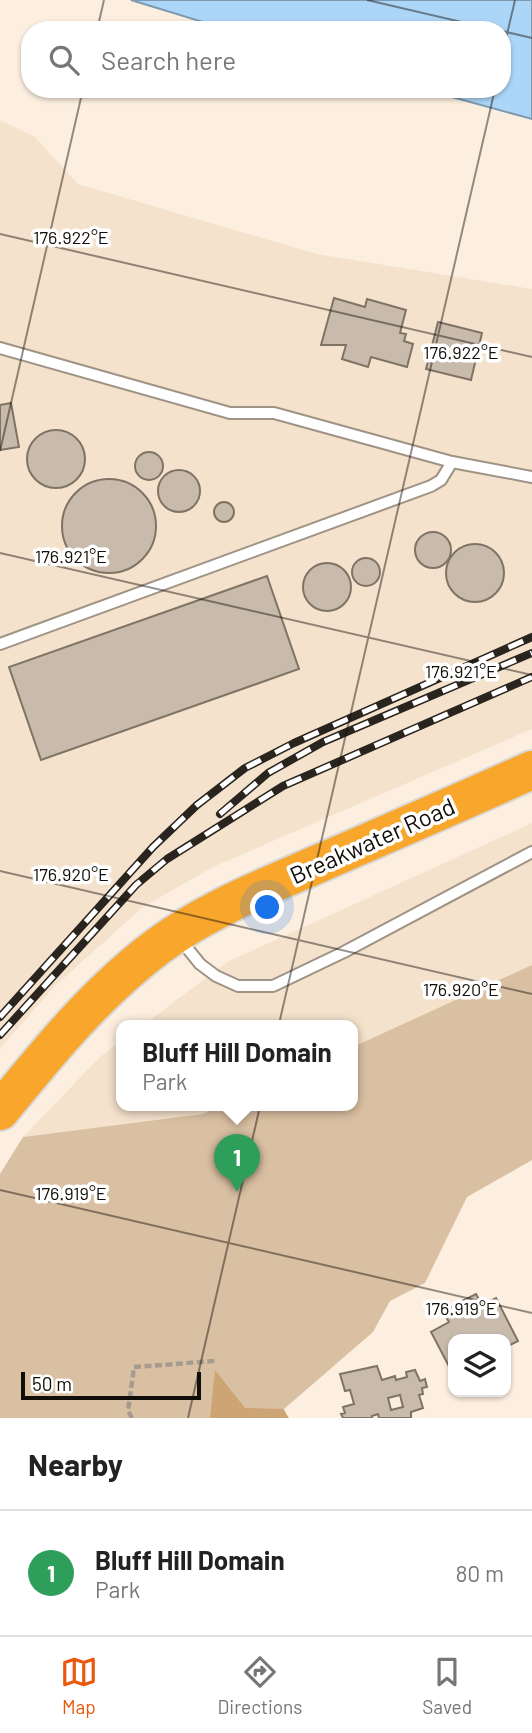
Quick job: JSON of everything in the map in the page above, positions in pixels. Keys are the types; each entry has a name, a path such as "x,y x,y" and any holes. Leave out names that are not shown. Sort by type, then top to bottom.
{"highway":[{"name":"Breakwater Road","path":"0,1111 97,999 119,977 176,934 259,890 532,770"}],"lane":[{"path":"0,348 230,412 274,413 452,462 532,477"},
{"path":"0,644 431,486 441,480 452,462"},
{"path":"176,934 200,964 216,976 238,986 273,986 344,952 532,852"}],"path":[{"path":"126,1418 134,1367 215,1361"},
{"path":"128,1411 132,1418"}],"shaded area":[{"path":"0,120 35,137 78,184 317,254 532,289 532,729 213,867 143,907 54,987 0,1049"},
{"path":"532,823 532,982 358,1061 358,1020 150,1020 227,962"},
{"path":"532,965 532,1160 467,1197 425,1283 390,1301 373,1332 284,1409 288,1418 0,1418 0,1174 23,1137 210,1111 358,1111 358,1045"},
{"path":"116,1045 116,1111 212,1111 23,1137 100,1057"},
{"path":"215,1370 245,1408 283,1409 289,1418 210,1418"}],"water":[{"path":"131,0 532,0 532,119 456,98 511,98 511,21 200,21"}],"building":[{"path":"334,298 365,307 367,299 406,310 400,333 406,334 404,341 413,344 407,367 371,357 368,367 342,359 346,345 321,345"},
{"path":"438,322 482,333 471,380 426,369"},
{"path":"11,403 19,447 0,450 0,405"},
{"path":"56,430 67,432 80,443 85,459 83,470 72,483 56,488 45,486 32,475 27,459 29,448 40,435"},
{"path":"149,452 159,456 163,466 159,476 149,480 139,476 135,466 139,456"},
{"path":"179,470 194,476 200,491 194,506 179,512 164,506 158,491 164,476"},
{"path":"109,479 127,482 142,493 153,508 156,526 153,544 142,559 127,570 109,573 91,570 76,559 65,544 62,526 65,508 76,493 91,482"},
{"path":"220,502 228,502 234,512 228,522 220,522 214,516 214,508"},
{"path":"433,532 446,537 451,550 446,563 433,568 420,563 415,550 420,537"},
{"path":"475,544 486,546 499,557 504,573 502,584 491,597 475,602 464,600 451,589 446,573 448,562 459,549"},
{"path":"366,558 376,562 380,572 376,582 366,586 356,582 352,572 356,562"},
{"path":"327,563 344,570 351,587 344,604 327,611 310,604 303,587 310,570"},
{"path":"267,576 299,669 41,760 9,667"},
{"path":"476,1294 482,1305 496,1298 518,1341 511,1344 511,1334 448,1334 448,1364 431,1332 449,1322 442,1311"},
{"path":"377,1366 382,1380 395,1376 396,1380 407,1377 406,1372 415,1370 420,1381 425,1379 427,1387 422,1388 423,1394 419,1395 423,1408 411,1412 411,1418 379,1418 378,1414 372,1418 343,1418 343,1407 354,1404 350,1390 345,1391 340,1374","holes":["400,1395 403,1407 391,1410 388,1398"]}],"railway":[{"path":"0,1017 153,847 197,805 245,768 294,743 532,637"},
{"path":"220,814 268,773 323,742 532,653"},
{"path":"0,1035 136,885 167,859 283,786 532,677"}],"place":[{"name":"Bluff Hill Domain","path":"237,1192"}]}
